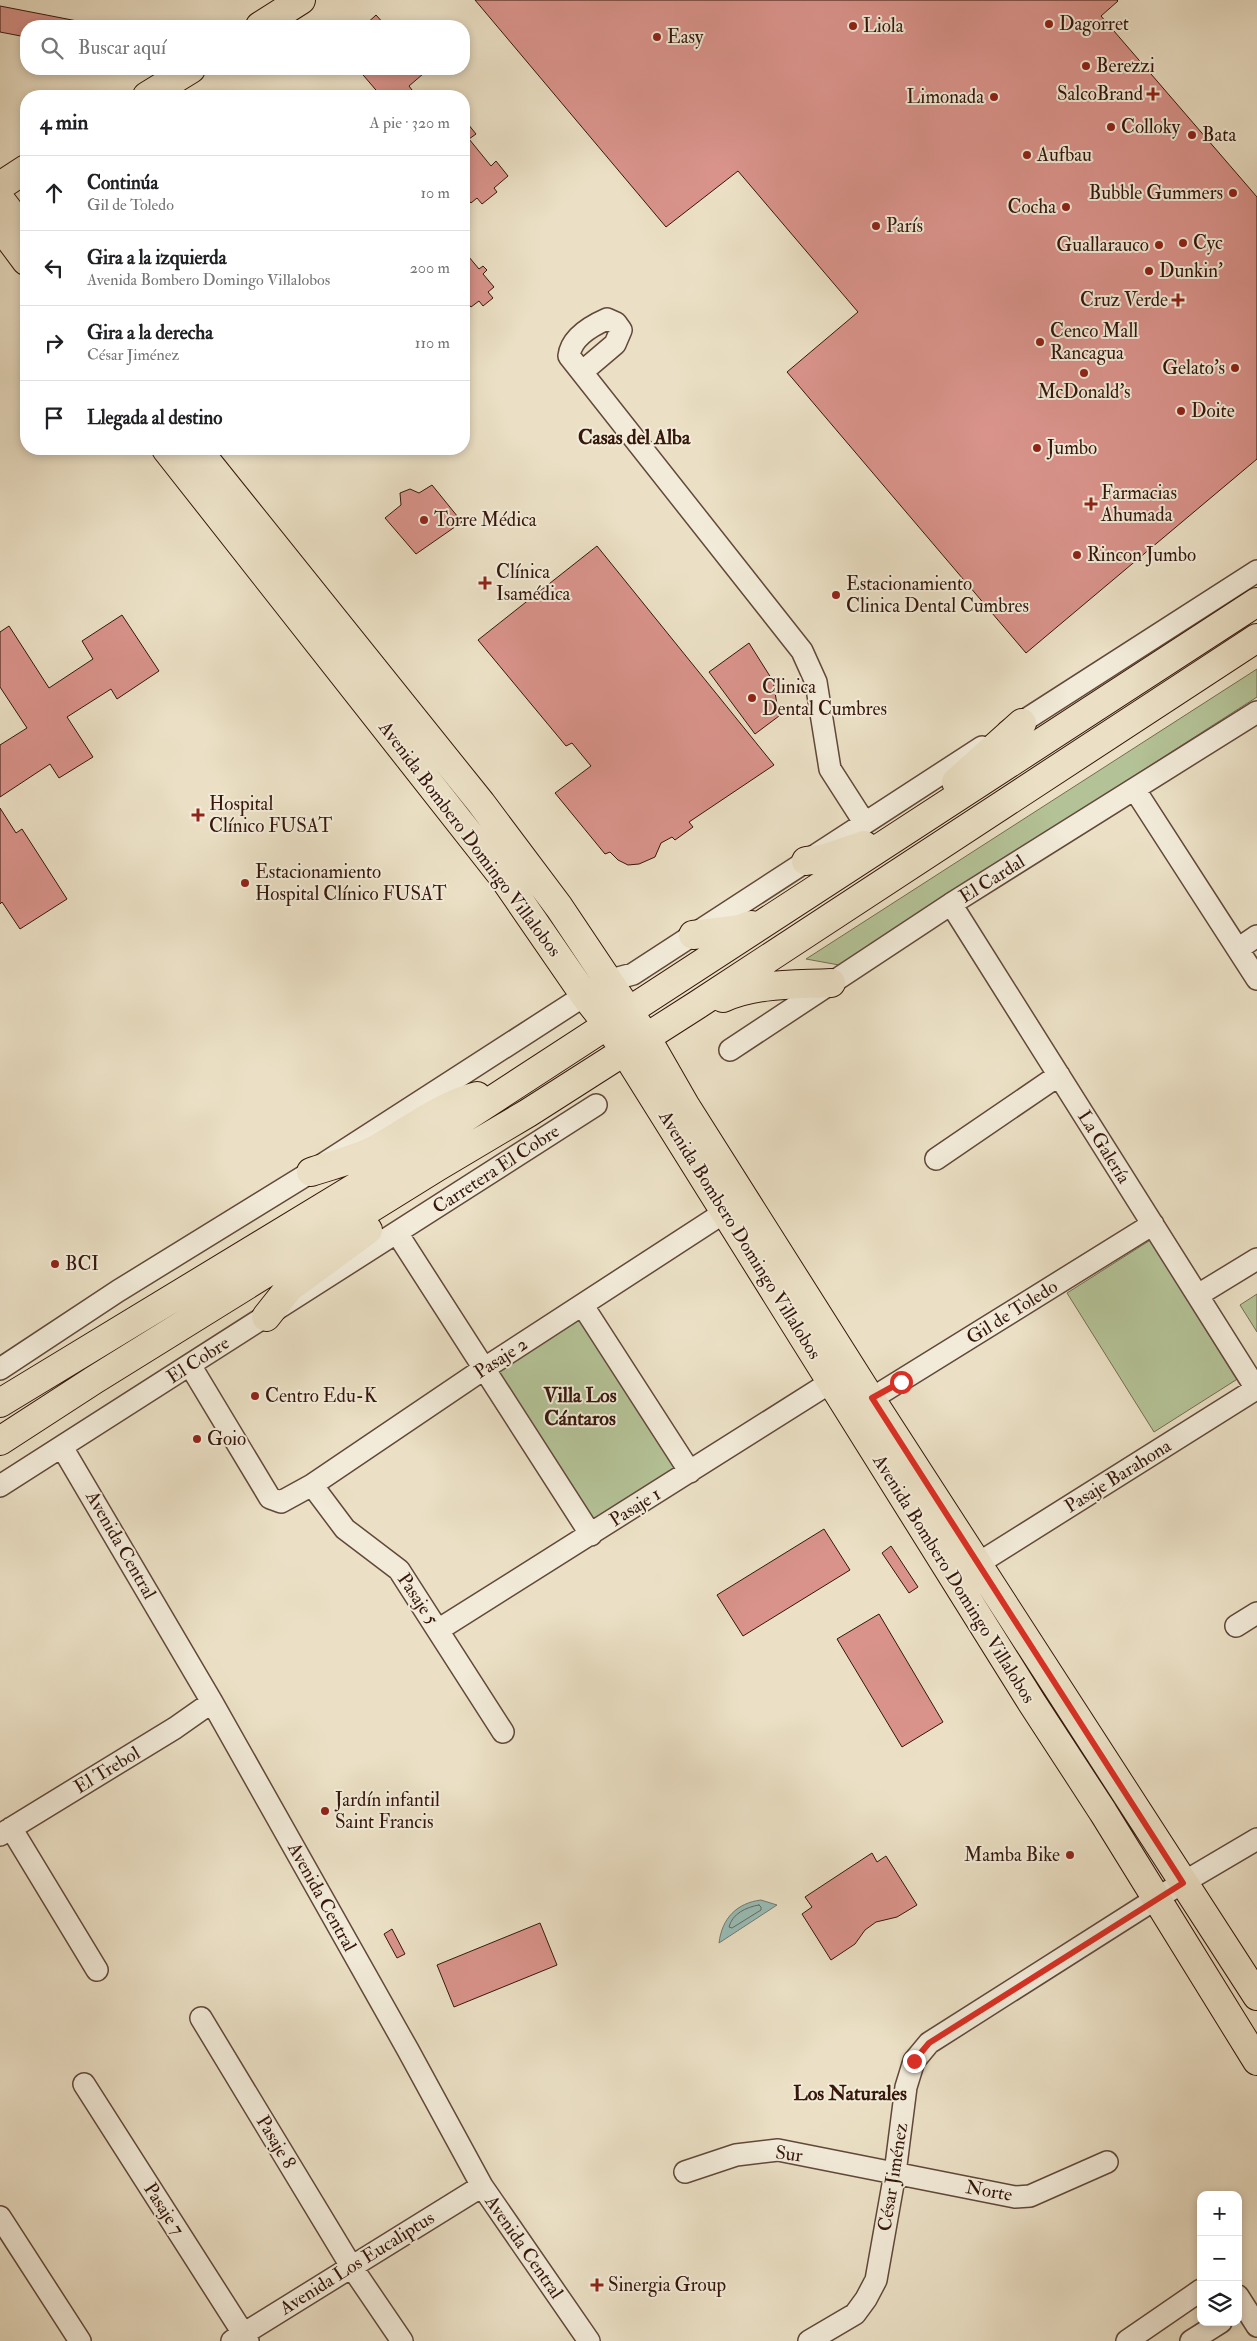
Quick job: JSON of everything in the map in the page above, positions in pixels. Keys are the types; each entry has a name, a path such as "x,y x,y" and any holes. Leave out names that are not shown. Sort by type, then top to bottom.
{"main road":[{"path":"269,20 301,0"},
{"path":"157,90 181,75"},
{"path":"0,186 20,173"},
{"path":"0,199 20,224"},
{"path":"0,226 20,253"},
{"name":"Avenida Bombero Domingo Villalobos","path":"172,455 241,524 374,691 539,878 607,981 618,1018 635,1044 725,1212 1157,1898 1257,2061"},
{"name":"Avenida Bombero Domingo Villalobos","path":"201,455 241,524"},
{"path":"0,1403 397,1162 1257,602"},
{"path":"0,1441 94,1380 437,1167 528,1113 697,1005 1257,638"},
{"name":"Avenida Bombero Domingo Villalobos","path":"374,691 585,996 618,1018"},
{"path":"806,862 850,851 918,822 960,779 1022,723"},
{"path":"693,935 740,929 773,917"},
{"path":"697,1005 746,990 831,983"},
{"name":"Avenida Bombero Domingo Villalobos","path":"635,1044 685,1105 1257,1996"},
{"path":"311,1172 371,1152 459,1101 476,1096 503,1093"},
{"path":"266,1317 289,1288 416,1195 437,1167"}],"street":[{"path":"582,372 802,651 816,682 830,769 864,822"},
{"path":"0,1369 118,1291 311,1172 607,981 633,974 806,862 864,822 1022,723 1257,571"},
{"name":"El Cardal","path":"730,1050 951,904 1257,712"},
{"path":"1135,790 1257,978"},
{"name":"La Galería","path":"951,904 1257,1389"},
{"path":"1238,949 1257,936"},
{"path":"936,1159 1059,1075"},
{"name":"Carretera El Cobre","path":"397,1233 596,1105"},
{"name":"Pasaje 2","path":"190,1365 270,1498 278,1502 284,1501 725,1212"},
{"name":"Gil de Toledo","path":"872,1398 1153,1224"},
{"path":"397,1233 591,1535"},
{"name":"El Cobre","path":"0,1486 397,1233"},
{"path":"1198,1295 1257,1259"},
{"path":"583,1306 690,1472"},
{"name":"Pasaje 1","path":"438,1630 831,1382"},
{"name":"Pasaje Barahona","path":"979,1563 1257,1389"},
{"name":"Avenida Central","path":"62,1447 212,1702 408,2050 482,2186 589,2341"},
{"name":"Pasaje 5","path":"312,1484 345,1530 395,1566 503,1732"},
{"path":"1236,1626 1257,1613"},
{"name":"El Trebol","path":"6,1832 175,1728 212,1702"},
{"path":"6,1832 97,1970"},
{"name":"César Jiménez","path":"809,2341 855,2314 876,2280 895,2173 906,2086 914,2061 929,2043 1157,1898 1257,1839"},
{"name":"Pasaje 8","path":"201,2018 351,2266"},
{"name":"Pasaje 7","path":"84,2084 242,2339"},
{"name":"Sur","path":"685,2172 736,2155 778,2150 895,2173"},
{"name":"Norte","path":"895,2173 1015,2197 1030,2196 1106,2162"},
{"name":"Avenida Los Eucaliptus","path":"242,2339 351,2266 482,2186"},
{"path":"0,2217 80,2341"},
{"path":"351,2266 402,2341"},
{"path":"1128,2341 1197,2293"},
{"path":"1242,2306 1257,2326"},
{"path":"1191,2341 1215,2326"}],"green space":[{"path":"1257,669 1257,697 839,965 806,959"},
{"path":"1152,1239 1239,1378 1154,1432 1067,1293"},
{"path":"1257,1294 1257,1332 1240,1305"},
{"path":"586,1315 684,1469 592,1529 493,1374"}],"water":[{"path":"761,1900 777,1905 719,1943 723,1926 732,1913 745,1904"}],"building":[{"name":"Cenco Mall Rancagua","path":"475,0 1117,0 1101,16 1257,197 1257,459 1026,653 787,372 858,312 738,171 666,227"},
{"path":"0,6 72,20 20,20 20,36 0,32"},
{"path":"376,15 381,20 371,20"},
{"path":"363,75 422,75 409,86 412,90 376,90"},
{"path":"470,126 476,134 470,138"},
{"path":"470,140 491,166 496,161 508,176 494,188 497,192 482,204 477,198 471,203"},
{"path":"470,258 479,269 483,266 487,270 483,274 494,287 488,292 493,298 483,306 479,301 471,307"},
{"name":"Torre Médica","path":"432,485 462,522 416,554 385,518 401,505 400,493 410,489 419,493"},
{"path":"597,546 774,765 689,822 693,827 675,840 672,837 661,843 655,857 639,864 628,865 618,860 610,852 605,854 555,793 591,766 572,743 566,746 478,640"},
{"path":"122,615 159,671 117,699 111,689 67,717 93,757 59,778 50,764 0,797 0,745 27,728 0,687 0,632 9,626 49,688 93,659 82,641"},
{"name":"Clinica Dental Cumbres","path":"749,643 773,681 779,716 755,734 709,672"},
{"path":"0,808 16,833 22,829 67,899 20,929 2,902 0,904"},
{"path":"824,1529 850,1570 743,1636 717,1595"},
{"path":"891,1546 918,1587 909,1593 882,1553"},
{"path":"879,1614 943,1722 902,1747 837,1639"},
{"path":"872,1853 877,1862 886,1856 917,1905 897,1917 876,1922 865,1930 855,1944 831,1960 802,1914 812,1907 805,1897"},
{"path":"540,1923 557,1965 454,2007 437,1965"},
{"path":"392,1929 405,1954 397,1958 384,1934"}],"place":[{"name":"Dagorret","path":"1049,24"},
{"name":"Liola","path":"853,26"},
{"name":"Easy","path":"657,37"},
{"name":"Berezzi","path":"1086,66"},
{"name":"SalcoBrand","path":"1153,94"},
{"name":"Limonada","path":"994,97"},
{"name":"Colloky","path":"1111,127"},
{"name":"Bata","path":"1192,135"},
{"name":"Aufbau","path":"1027,155"},
{"name":"Bubble Gummers","path":"1233,193"},
{"name":"Cocha","path":"1066,207"},
{"name":"París","path":"876,226"},
{"name":"Cyc","path":"1183,243"},
{"name":"Guallarauco","path":"1159,245"},
{"name":"Dunkin'","path":"1149,271"},
{"name":"Cruz Verde","path":"1178,300"},
{"name":"Cenco Mall Rancagua","path":"1040,342"},
{"name":"Gelato's","path":"1235,368"},
{"name":"McDonald's","path":"1084,373"},
{"name":"Doite","path":"1181,411"},
{"name":"Jumbo","path":"1037,448"},
{"name":"Farmacias Ahumada","path":"1091,504"},
{"name":"Torre Médica","path":"424,520"},
{"name":"Rincon Jumbo","path":"1077,555"},
{"name":"Clínica Isamédica","path":"485,583"},
{"name":"Estacionamiento Clinica Dental Cumbres","path":"836,595"},
{"name":"Clinica Dental Cumbres","path":"752,698"},
{"name":"Hospital Clínico FUSAT","path":"198,815"},
{"name":"Estacionamiento Hospital Clínico FUSAT","path":"245,883"},
{"name":"BCI","path":"55,1264"},
{"name":"Centro Edu-K","path":"255,1396"},
{"name":"Goio","path":"197,1439"},
{"name":"Jardín infantil Saint Francis","path":"325,1811"},
{"name":"Mamba Bike","path":"1070,1855"},
{"name":"Sinergia Group","path":"597,2285"}],"district":[{"name":"Casas del Alba","path":"634,437"},
{"name":"Villa Los Cántaros","path":"580,1406"},
{"name":"Los Naturales","path":"850,2093"}],"route":[{"path":"901,1382 872,1398 1183,1883 929,2043 914,2061"}]}
